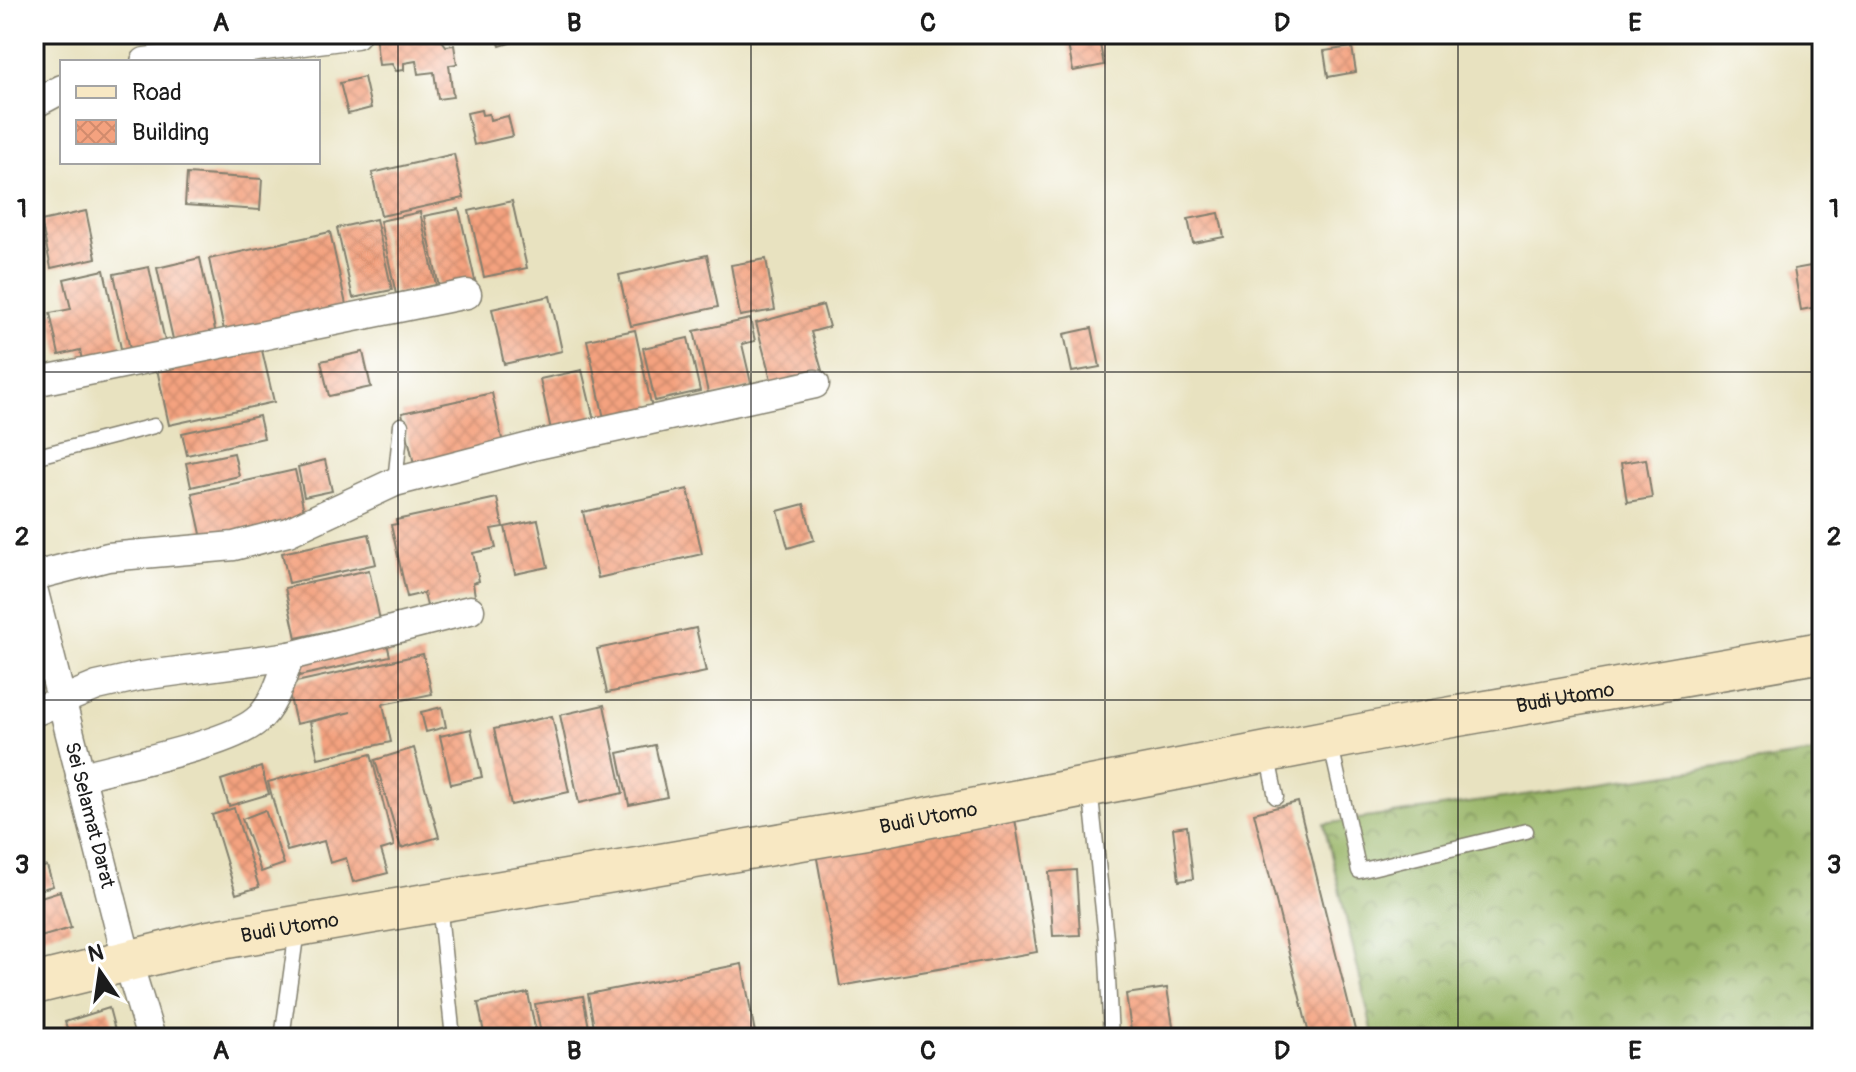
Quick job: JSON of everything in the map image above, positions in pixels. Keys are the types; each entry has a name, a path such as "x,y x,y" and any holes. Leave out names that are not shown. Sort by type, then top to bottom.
{"street":[{"path":"160,60 356,34"},
{"path":"34,104 60,90"},
{"path":"34,382 467,294"},
{"path":"34,576 108,557 234,546 288,532 395,482 537,445 815,384"},
{"name":"Sei Selamat Darat","path":"34,592 80,777 143,956 151,1038"},
{"path":"34,712 97,686 141,676 290,656 470,610"},
{"name":"Budi Utomo","path":"34,984 209,941 1090,786 1822,652"},
{"path":"80,777 213,740 256,721 272,701 290,656"}],"lane":[{"path":"395,482 401,425"},
{"path":"36,457 154,426"},
{"path":"1330,740 1359,871 1526,831"},
{"path":"1267,752 1276,797"},
{"path":"1090,786 1106,939 1111,1038"},
{"path":"439,902 453,1038"},
{"path":"282,1038 298,926"}],"green space":[{"path":"1822,752 1822,1038 1374,1038 1324,824"}],"building":[{"path":"185,34 272,34 189,53"},
{"path":"375,34 412,34 418,38 438,35 446,46 454,45 457,64 449,65 453,97 438,99 434,72 418,74 416,61 404,63 404,70 396,71 392,64 379,65"},
{"path":"496,34 522,34 523,39 500,46"},
{"path":"1066,34 1098,34 1104,65 1073,71"},
{"path":"1352,47 1356,72 1328,77 1324,51"},
{"path":"364,77 371,108 348,114 340,83"},
{"path":"481,110 482,115 489,114 490,120 508,116 513,136 474,145 467,113"},
{"path":"454,154 464,198 381,216 372,173"},
{"path":"187,174 262,179 260,210 185,205"},
{"path":"512,201 527,268 484,277 469,211"},
{"path":"459,209 476,285 440,292 424,216"},
{"path":"86,211 96,258 51,268 41,221"},
{"path":"420,212 436,285 396,294 380,221"},
{"path":"1219,213 1224,237 1193,243 1188,219"},
{"path":"376,219 392,290 353,298 337,228"},
{"path":"330,232 347,309 225,335 209,259"},
{"path":"707,255 718,307 631,326 619,275"},
{"path":"200,258 217,339 175,348 157,268"},
{"path":"766,259 775,310 740,316 731,265"},
{"path":"1822,264 1822,306 1801,310 1794,269"},
{"path":"149,267 166,346 131,354 114,274"},
{"path":"104,270 122,353 82,361 80,350 59,355 50,313 71,309 64,279"},
{"path":"550,296 562,351 504,364 492,309"},
{"path":"823,305 829,327 811,332 823,374 773,387 756,323"},
{"path":"750,319 755,341 742,344 752,387 709,397 694,331"},
{"path":"1092,328 1100,367 1072,372 1064,334"},
{"path":"635,330 653,413 605,423 587,340"},
{"path":"688,338 700,391 655,401 643,348"},
{"path":"261,346 274,402 169,425 157,369"},
{"path":"363,352 371,387 329,396 321,361"},
{"path":"582,370 594,420 551,430 540,379"},
{"path":"492,393 504,448 415,468 402,413"},
{"path":"259,416 264,438 187,455 182,433"},
{"path":"234,453 239,476 191,487 186,463"},
{"path":"1646,459 1652,498 1627,502 1621,463"},
{"path":"325,460 332,491 304,497 298,467"},
{"path":"295,470 306,520 203,543 192,493"},
{"path":"688,489 702,554 598,578 583,512"},
{"path":"497,498 503,527 491,529 496,548 473,553 479,581 473,583 475,596 427,606 424,593 407,597 391,525 397,524 396,520"},
{"path":"804,504 814,540 788,548 778,511"},
{"path":"538,520 548,567 515,574 505,527"},
{"path":"369,534 376,564 289,583 282,553"},
{"path":"369,570 380,620 296,638 285,588"},
{"path":"696,628 706,672 607,693 597,649"},
{"path":"386,639 390,656 299,676 295,658"},
{"path":"423,654 432,694 383,704 391,742 318,758 310,722 351,712 296,724 287,684"},
{"path":"604,705 623,793 579,803 560,715"},
{"path":"442,707 446,727 426,732 421,712"},
{"path":"552,716 569,792 511,805 494,729"},
{"path":"471,729 482,777 451,784 440,736"},
{"path":"655,745 667,797 629,805 618,753"},
{"path":"414,748 439,837 401,848 375,760"},
{"path":"371,754 394,846 381,850 388,873 353,882 346,858 330,863 324,841 287,851 268,782"},
{"path":"261,767 269,794 229,806 221,780"},
{"path":"1298,802 1357,1038 1310,1038 1254,813"},
{"path":"234,808 259,887 236,894 212,815"},
{"path":"265,810 284,864 261,872 242,819"},
{"path":"1015,819 1037,952 840,986 816,853"},
{"path":"1187,826 1193,879 1179,881 1173,828"},
{"path":"47,866 53,886 34,891 34,869"},
{"path":"1076,870 1080,935 1053,936 1049,872"},
{"path":"60,891 71,928 34,939 34,899"},
{"path":"742,964 756,1038 596,1038 588,994"},
{"path":"1167,988 1175,1038 1132,1038 1126,994"},
{"path":"528,993 537,1038 485,1038 478,1003"},
{"path":"583,996 591,1038 542,1038 535,1004"},
{"path":"109,1008 117,1038 70,1038 65,1022"}]}
